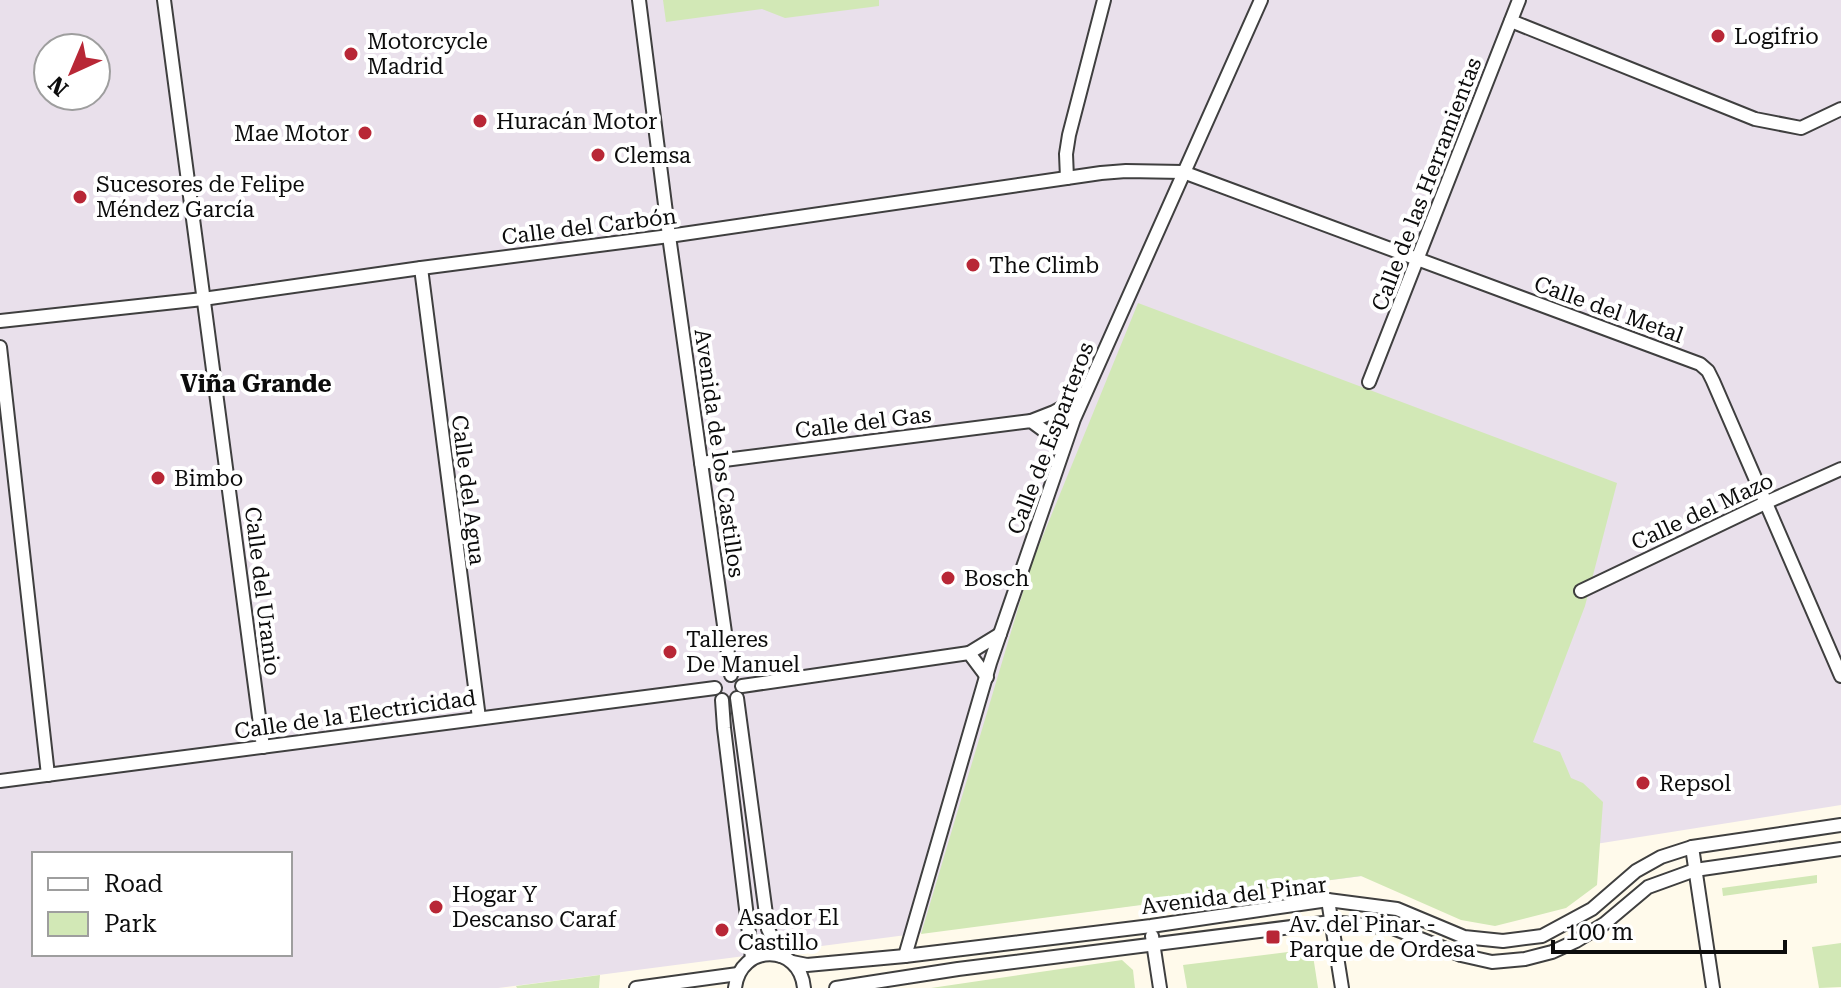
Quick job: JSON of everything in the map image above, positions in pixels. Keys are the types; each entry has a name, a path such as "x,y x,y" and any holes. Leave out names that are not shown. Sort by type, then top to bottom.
{"street":[{"name":"Calle del Uranio","path":"164,0 263,747"},
{"name":"Avenida de los Castillos","path":"639,0 731,675"},
{"path":"1067,178 1069,135 1104,0"},
{"name":"Calle de Esparteros","path":"905,956 990,663 1062,451 1083,396 1261,0"},
{"name":"Calle de las Herramientas","path":"1369,382 1519,0"},
{"path":"1511,21 1755,119 1801,128 1841,109"},
{"name":"Calle del Carbón","path":"0,321 203,299 1067,178 1126,171 1183,172"},
{"name":"Calle del Metal","path":"1183,172 1700,364 1713,381 1765,503 1836,651 1841,676"},
{"name":"Calle del Agua","path":"421,268 479,718"},
{"path":"0,347 48,775"},
{"name":"Calle del Gas","path":"701,463 1031,421 1083,396"},
{"path":"1031,421 1054,438 1062,451"},
{"name":"Calle del Mazo","path":"1581,591 1841,469"},
{"path":"804,988 800,972 786,959 768,929 740,692 738,679 731,675 717,681 717,695 722,700 730,701 740,692 969,653 1000,634"},
{"path":"969,653 987,677"},
{"name":"Calle de la Electricidad","path":"0,781 715,688"},
{"path":"722,700 752,958 738,974 735,988"},
{"name":"Avenida del Pinar","path":"752,958 766,954 807,965 905,956 1151,926 1328,900 1397,909 1464,937 1503,941 1542,936 1592,909 1636,871 1661,857 1692,847 1841,825"},
{"path":"1692,847 1713,988"},
{"name":"Avenida del Pinar","path":"836,988 958,969 1331,922 1393,928 1461,955 1492,962 1525,959 1576,941 1604,924 1648,887 1695,870 1841,849"},
{"path":"1328,900 1342,988"},
{"path":"1151,926 1160,988"},
{"path":"636,988 738,974"}],"shaded area":[{"path":"0,0 1841,0 1841,805 1539,853 498,988 0,988"}],"green space":[{"path":"663,0 879,0 879,6 785,18 762,9 666,22"},
{"path":"1138,303 1617,483 1585,606 1533,742 1560,752 1571,778 1583,783 1603,802 1597,885 1566,908 1495,926 1461,920 1361,876 921,934 1031,565"},
{"path":"1817,875 1817,883 1723,896 1722,888"},
{"path":"1841,943 1841,987 1819,988 1812,947"},
{"path":"1312,949 1318,988 1187,988 1183,965"},
{"path":"1122,960 1133,970 1135,988 931,988"},
{"path":"600,975 599,988 516,986"}],"place":[{"name":"Logifrio","path":"1718,36"},
{"name":"Motorcycle Madrid","path":"351,54"},
{"name":"Huracán Motor","path":"480,121"},
{"name":"Mae Motor","path":"365,133"},
{"name":"Clemsa","path":"598,155"},
{"name":"Sucesores de Felipe Méndez García","path":"80,197"},
{"name":"The Climb","path":"973,265"},
{"name":"Bimbo","path":"158,478"},
{"name":"Bosch","path":"948,578"},
{"name":"Talleres De Manuel","path":"670,652"},
{"name":"Repsol","path":"1643,783"},
{"name":"Hogar Y Descanso Caraf","path":"436,907"},
{"name":"Asador El Castillo","path":"722,930"},
{"name":"Av. del Pinar - Parque de Ordesa","path":"1273,937"}],"district":[{"name":"Viña Grande","path":"256,384"}]}
